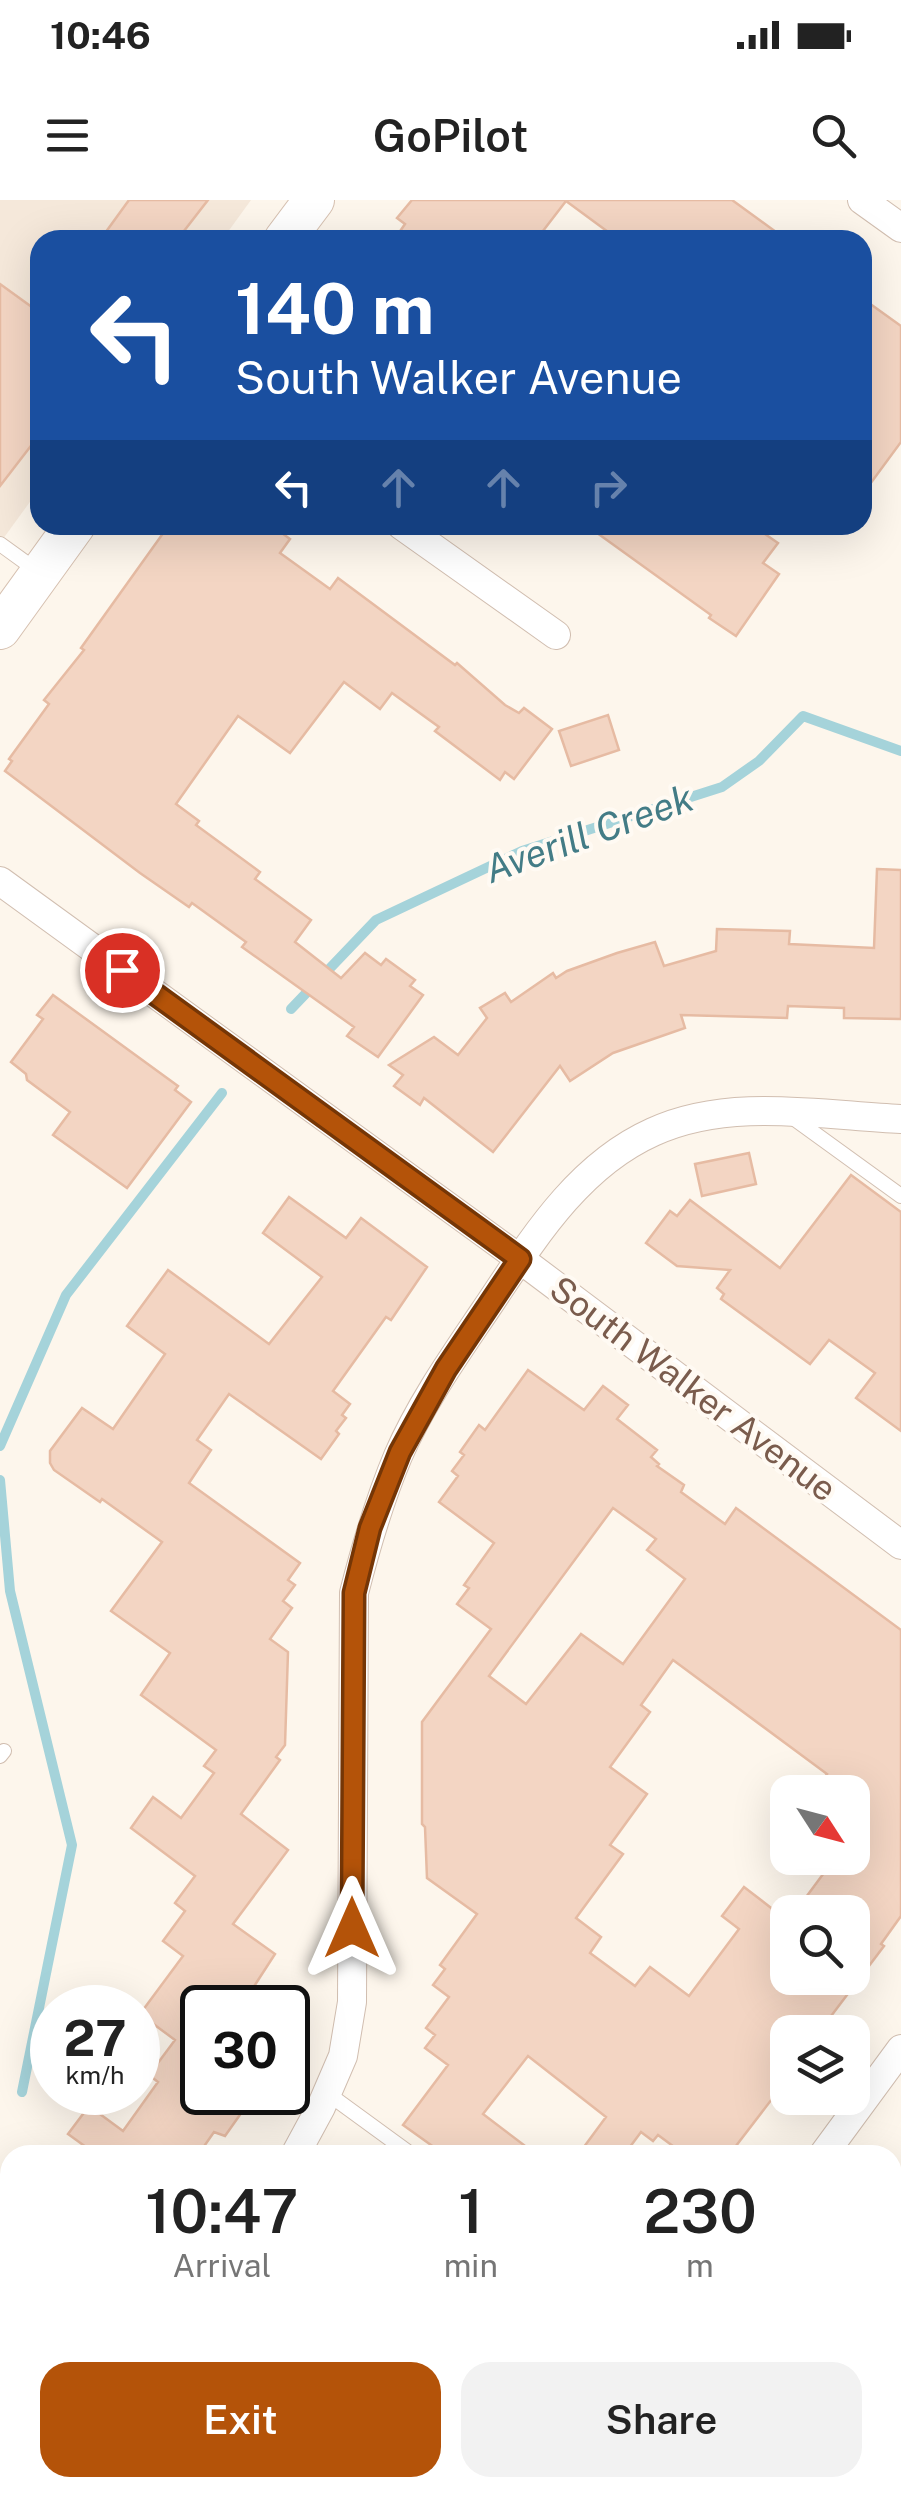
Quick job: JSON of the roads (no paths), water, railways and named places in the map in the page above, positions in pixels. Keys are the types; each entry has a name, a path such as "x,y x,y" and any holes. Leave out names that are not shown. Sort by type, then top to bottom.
{"main road":[{"path":"292,230 314,200"},
{"path":"0,629 68,535"}],"street":[{"path":"862,200 901,228"},
{"path":"415,535 556,635"},
{"name":"South Walker Avenue","path":"0,881 520,1259 901,1545"},
{"path":"300,2145 343,2056 352,2002 354,1593 370,1528 400,1452 446,1369 561,1202 610,1156 654,1131 693,1118 740,1111 901,1119"},
{"path":"831,2145 901,2049"}],"lane":[{"path":"0,544 40,573"},
{"path":"787,1114 901,1196"},
{"path":"327,2093 398,2145"}],"waterway":[{"name":"Averill Creek","path":"291,1009 376,920 522,851 722,787 759,761 803,716 901,751"},
{"name":"Averill Creek","path":"0,1446 66,1295 222,1093"},
{"name":"Averill Creek","path":"0,1480 10,1591 72,1845 22,2092"}]}
